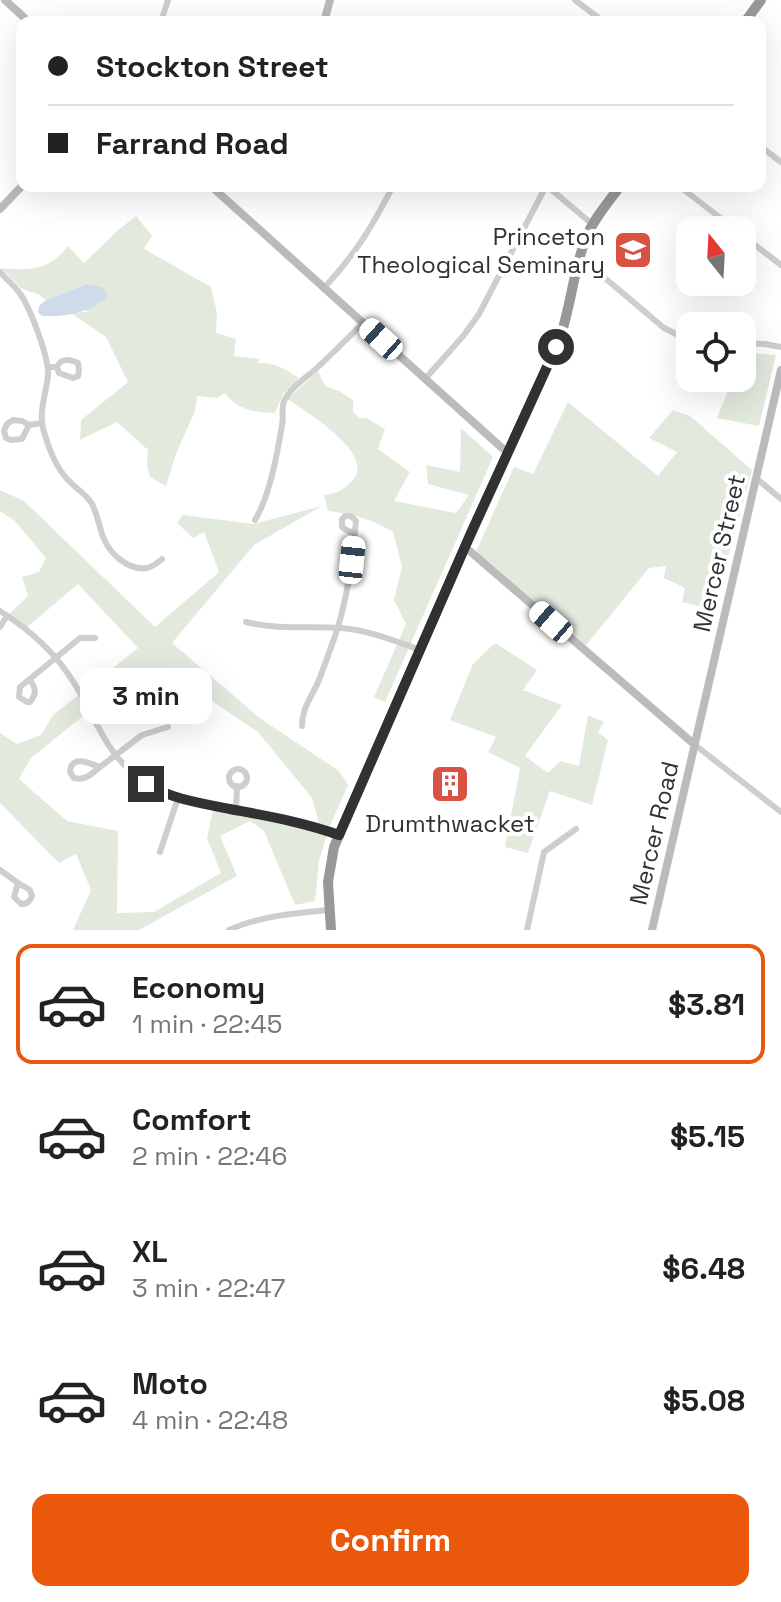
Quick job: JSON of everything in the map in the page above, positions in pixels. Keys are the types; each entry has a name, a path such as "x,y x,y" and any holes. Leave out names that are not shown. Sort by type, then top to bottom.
{"highway":[{"path":"331,930 329,870 339,835 564,327 580,257 592,224 616,192"}],"street":[{"path":"575,0 596,16"},
{"path":"3,1 22,16"},
{"path":"0,209 16,192"},
{"path":"219,192 509,452"},
{"path":"325,287 366,238 390,192"},
{"path":"425,379 479,314 543,192"},
{"path":"553,192 592,224"},
{"path":"687,192 718,216"},
{"path":"756,246 781,265"},
{"path":"580,257 676,335"},
{"path":"0,272 26,304 48,367 42,423 58,468 94,507 104,539 120,560 143,569 162,559"},
{"path":"255,520 267,491 283,421 284,401 363,323"},
{"path":"756,344 781,347"},
{"path":"48,367 57,367"},
{"name":"Mercer Street","path":"695,745 781,370"},
{"path":"29,425 42,423"},
{"path":"756,478 781,499"},
{"path":"302,726 302,713 322,673 338,628 355,533"},
{"path":"465,547 695,745 781,812"},
{"path":"0,627 3,613 35,636 56,658 73,681 115,756 146,784 178,798 300,822 339,835"},
{"path":"246,622 290,628 338,628 377,635 420,650"},
{"path":"30,680 80,638 95,638"},
{"path":"100,767 142,735 168,727"},
{"name":"Mercer Road","path":"652,930 695,745"},
{"path":"236,810 237,786"},
{"path":"160,852 178,798"},
{"path":"527,930 542,856 576,829"},
{"path":"0,870 18,883"},
{"path":"229,930 250,922 329,910"},
{"path":"272,918 274,930"}],"shaded area":[{"path":"136,216 152,236 144,249 211,287 217,313 216,333 236,339 234,356 260,359 258,363 275,365 299,378 283,394 275,413 241,407 225,393 217,398 197,396 195,411 166,486 150,477 148,450 117,422 80,440 81,420 128,382 106,337 71,313 87,312 87,284 46,300 22,289 1,268 39,267 54,260 68,246 84,263"},
{"path":"756,353 776,355 759,426 717,418 727,392 756,392"},
{"path":"318,371 325,386 353,400 353,412 359,418 366,418 385,429 378,449 410,472 394,501 456,513 469,495 428,484 426,465 460,472 461,428 493,457 385,702 374,697 406,624 394,600 402,567 393,532 362,518 328,511 324,495 342,489 352,481 357,471 356,459 336,435 288,399"},
{"path":"568,402 658,476 677,452 649,438 673,410 690,416 752,470 715,610 682,602 685,588 664,578 666,566 649,568 582,650 474,556 514,467 533,474"},
{"path":"0,490 24,501 155,627 219,572 204,532 193,538 177,523 183,515 253,524 322,506 254,545 172,643 261,719 339,771 348,785 329,828 319,861 315,901 295,905 264,831 250,821 220,836 237,876 139,930 73,930 91,890 76,854 59,863 0,803 0,733 17,744 41,735 53,715 138,648 78,584 25,629 7,616 28,596 22,577 39,572 46,558 15,521 0,511","holes":["169,672 258,732 312,798 321,829 213,810 207,838 221,873 154,912 117,913 118,831 67,821 19,779 31,758 124,683"]},
{"path":"495,643 537,670 523,690 562,705 525,756 548,773 560,761 579,766 588,715 604,722 598,732 608,740 592,805 550,791 528,853 505,847 520,768 488,752 496,737 450,720 473,664"}],"water":[{"path":"87,284 102,287 108,296 78,313 42,316 38,312 39,306 46,300"}],"place":[{"name":"Princeton Theological Seminary","path":"633,250"},
{"name":"Drumthwacket","path":"450,784"}],"route":[{"path":"146,784 187,801 300,822 339,835 556,347"}]}
